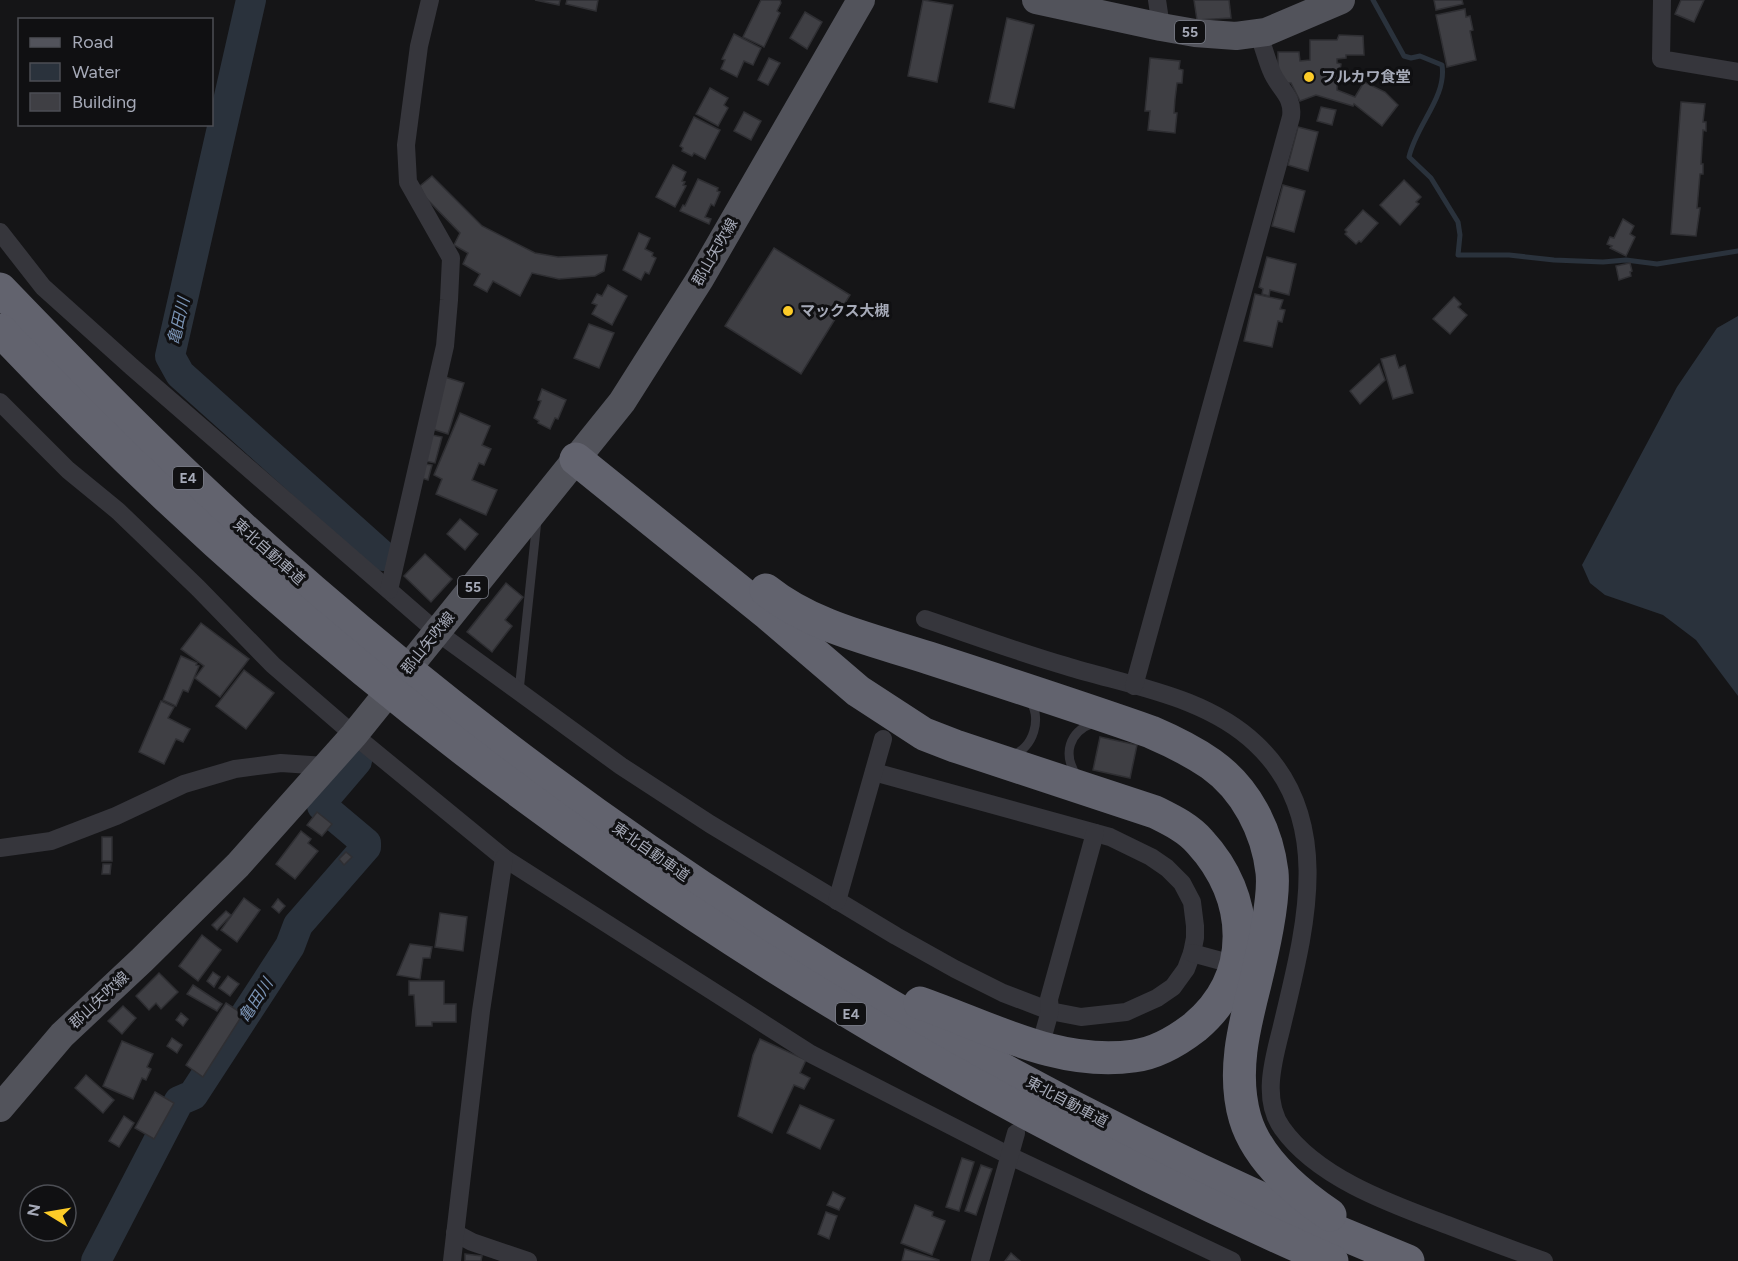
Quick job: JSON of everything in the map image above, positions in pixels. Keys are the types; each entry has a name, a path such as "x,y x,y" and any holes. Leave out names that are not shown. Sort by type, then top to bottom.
{"highway":[{"name":"東北自動車道","path":"0,289 184,474 314,592 380,665"},
{"name":"東北自動車道","path":"0,330 105,437 218,545 380,665 415,694 478,762 579,837 717,931 842,1009 964,1080 1239,1220 1332,1261"},
{"path":"0,354 35,386 105,437"},
{"path":"581,452 776,598 807,616 857,636 1004,682 1151,732 1192,752 1224,776 1246,799 1265,840 1272,873 1269,914 1243,1029 1239,1059 1245,1118 1258,1148 1279,1172 1327,1213 1396,1256"},
{"path":"581,452 858,690 924,734 1155,812 1180,825 1199,840 1216,861 1230,885 1237,912 1240,937 1232,977 1223,997 1209,1015 1186,1034 1162,1048 1137,1056 1106,1059 1078,1056 1002,1034 842,977"},
{"name":"東北自動車道","path":"415,694 496,740 661,860 842,977 1094,1117 1251,1193 1396,1256"}],"main road":[{"name":"郡山矢吹線","path":"0,1108 62,1035 238,865 354,735 622,402 700,279 861,0"},
{"name":"55","path":"1036,0 1159,13 1195,33 1236,36 1266,32 1341,0"}],"street":[{"path":"389,590 445,346 449,300 451,258 408,182 407,173 406,145 414,79 430,0"},
{"path":"1662,0 1661,59 1738,72"},
{"path":"1134,686 1291,117 1293,106 1271,71 1258,33"},
{"path":"0,232 43,287 437,632 621,766 710,824 837,901 956,969 1004,993 1050,1011 1081,1017 1126,1012 1142,1006 1173,987 1186,969 1192,953 1195,926 1192,902 1182,883 1167,868 1151,857 1095,832 874,772"},
{"path":"0,402 68,470 118,511 273,664 354,735 504,858 811,1054 1010,1156 1232,1261"},
{"path":"925,619 1053,662 1176,698 1212,713 1257,744 1290,790 1305,838 1308,882 1305,920 1273,1061 1271,1086 1273,1106 1281,1126 1309,1158 1386,1202 1545,1261"},
{"path":"837,901 883,739"},
{"path":"0,848 51,841 116,816 184,784 235,769 281,763 325,766"},
{"path":"1042,1036 1050,1011 1049,999 1095,832"},
{"path":"452,1261 481,1011 504,858"},
{"path":"1192,953 1225,962"},
{"path":"1272,973 1292,978"},
{"path":"980,1261 1016,1133"},
{"path":"455,1233 472,1242 528,1261"}],"lane":[{"path":"519,692 538,506"},
{"path":"994,759 1016,754 1027,746 1036,718 1032,704 1023,694 1004,682"},
{"path":"1098,792 1079,779 1073,770 1070,749 1074,734 1085,726 1097,722 1121,722"}],"water":[{"path":"1738,316 1738,696 1696,640 1663,615 1605,595 1590,583 1582,565 1677,387 1717,328"}],"building":[{"path":"535,0 560,0 559,5"},
{"path":"567,0 598,0 596,11 566,4"},
{"path":"761,0 780,0 781,3 777,11 780,13 764,47 743,37"},
{"path":"923,0 953,5 937,82 908,76"},
{"path":"1194,0 1229,0 1231,18 1197,20"},
{"path":"1434,0 1462,0 1463,4 1436,10"},
{"path":"1681,0 1704,0 1694,22 1675,14"},
{"path":"1465,9 1466,17 1470,16 1473,30 1470,31 1476,60 1447,67 1436,15"},
{"path":"805,12 822,22 807,49 790,38"},
{"path":"1007,18 1034,25 1014,108 989,102"},
{"path":"734,34 761,48 753,65 744,61 737,77 721,69 725,60 722,59"},
{"name":"フルカワ食堂","path":"1339,35 1363,36 1364,55 1346,55 1346,58 1337,59 1337,63 1341,64 1340,71 1337,72 1337,90 1355,97 1364,82 1385,92 1398,105 1382,126 1354,104 1353,106 1316,95 1300,101 1291,83 1286,83 1278,72 1278,52 1299,52 1300,61 1310,60 1310,40 1337,40"},
{"path":"769,58 780,63 768,85 758,80"},
{"path":"1150,58 1180,61 1179,69 1183,70 1182,83 1177,83 1175,133 1148,130 1150,111 1145,111"},
{"path":"710,88 728,98 724,105 728,108 718,126 696,114"},
{"path":"1681,102 1705,104 1703,122 1706,122 1706,131 1703,130 1701,164 1703,164 1703,174 1700,174 1697,208 1700,208 1696,236 1671,234"},
{"path":"1321,107 1336,110 1332,125 1317,121"},
{"path":"744,112 761,121 751,140 734,131"},
{"path":"694,117 720,130 705,159 694,153 692,156 682,151 683,148 680,146"},
{"path":"1298,127 1318,132 1308,171 1288,165"},
{"path":"673,165 686,172 682,181 686,186 675,207 656,197"},
{"path":"432,176 482,226 535,253 558,257 607,255 604,271 595,276 559,279 532,273 520,296 493,281 487,292 474,285 480,274 463,264 468,253 454,245 460,233 425,197 420,186"},
{"path":"698,179 718,188 717,191 720,192 714,206 711,204 705,217 711,219 709,224 680,211 683,205 685,206"},
{"path":"1404,180 1421,197 1416,202 1419,204 1400,225 1380,205"},
{"path":"1283,185 1305,191 1294,232 1272,226"},
{"path":"1363,210 1378,223 1361,242 1356,244 1345,234 1347,232 1345,230"},
{"path":"1623,219 1634,226 1630,234 1635,237 1626,256 1607,244 1610,237 1614,238"},
{"path":"639,233 650,238 645,249 653,253 652,256 656,258 649,274 645,272 641,280 623,270"},
{"name":"マックス大槻","path":"774,248 850,295 801,374 725,326"},
{"path":"1267,257 1296,264 1289,295 1270,290 1269,296 1262,294 1263,289 1259,287"},
{"path":"1630,263 1631,276 1619,280 1616,266"},
{"path":"608,285 627,296 612,325 592,314 597,305 592,303 597,294 602,296"},
{"path":"1255,294 1283,300 1280,309 1285,310 1282,322 1278,321 1272,347 1244,341"},
{"path":"1454,297 1461,304 1458,307 1467,315 1450,334 1433,319"},
{"path":"589,324 614,333 599,368 574,358"},
{"path":"1395,355 1399,368 1405,365 1413,393 1393,399 1381,359"},
{"path":"1379,364 1385,380 1360,404 1350,391"},
{"path":"445,377 464,383 448,434 429,428"},
{"path":"542,389 566,400 558,419 555,418 550,429 538,423 539,421 534,418 541,401 538,400"},
{"path":"460,413 490,426 482,445 491,449 484,465 479,463 472,480 497,490 486,515 436,494 442,479 434,475"},
{"path":"432,435 442,437 435,463 425,461"},
{"path":"425,464 432,465 428,480 422,478"},
{"path":"460,519 478,534 465,550 447,534"},
{"path":"425,554 452,579 431,602 404,576"},
{"path":"506,583 523,597 505,620 512,626 492,652 467,632"},
{"path":"201,623 249,659 220,697 195,678 204,666 181,649"},
{"path":"181,656 199,666 188,692 183,690 176,706 163,700"},
{"path":"244,670 274,693 246,729 216,706"},
{"path":"161,701 174,707 168,718 190,729 183,742 176,739 164,764 139,752"},
{"path":"1100,737 1137,745 1130,778 1093,770"},
{"path":"317,812 332,824 322,836 307,825"},
{"path":"301,831 311,839 308,843 318,851 295,879 276,864"},
{"path":"102,837 112,837 112,861 102,861"},
{"path":"346,852 352,857 344,865 339,859"},
{"path":"103,864 111,864 110,874 102,874"},
{"path":"244,898 260,910 237,942 221,930"},
{"path":"278,899 285,906 279,913 272,907"},
{"path":"226,911 231,915 217,930 212,925"},
{"path":"440,913 467,917 463,951 435,947"},
{"path":"202,935 221,950 198,981 179,966"},
{"path":"410,944 432,947 430,958 423,958 420,979 397,975"},
{"path":"213,972 220,977 214,987 207,981"},
{"path":"159,973 178,992 161,1009 156,1003 149,1010 136,996"},
{"path":"228,976 239,984 230,996 219,988"},
{"path":"409,981 444,981 444,1004 456,1004 456,1022 432,1022 432,1026 416,1026 414,995 409,995"},
{"path":"193,985 222,1004 217,1011 187,994"},
{"path":"226,1003 243,1014 203,1077 186,1065"},
{"path":"123,1006 136,1018 122,1034 108,1021"},
{"path":"181,1013 188,1019 183,1026 176,1020"},
{"path":"172,1038 182,1045 177,1053 167,1046"},
{"path":"760,1039 806,1060 800,1073 810,1078 804,1089 794,1085 772,1133 738,1116 753,1055"},
{"path":"122,1041 153,1054 147,1067 151,1069 146,1080 142,1078 133,1099 103,1086"},
{"path":"86,1075 114,1100 103,1113 75,1088"},
{"path":"155,1092 174,1103 154,1139 135,1128"},
{"path":"800,1105 834,1120 820,1149 787,1133"},
{"path":"124,1116 134,1123 119,1147 109,1141"},
{"path":"962,1158 974,1162 959,1211 946,1207"},
{"path":"981,1165 992,1169 976,1215 965,1211"},
{"path":"833,1192 845,1198 839,1210 827,1205"},
{"path":"915,1205 933,1212 932,1216 945,1221 932,1255 901,1243"},
{"path":"826,1212 837,1216 829,1239 818,1234"},
{"path":"905,1249 939,1260 939,1261 902,1261"},
{"path":"1011,1253 1020,1261 1005,1261"},
{"path":"465,1254 482,1256 481,1261 465,1261"}],"waterway":[{"name":"亀田川","path":"251,0 170,356 180,374 383,556"},
{"path":"1373,0 1404,56 1411,58 1420,56 1442,65 1442,77 1436,100 1409,157 1431,178 1458,222 1460,235 1458,255 1509,255 1603,262 1626,260 1657,264 1738,251"},
{"name":"亀田川","path":"96,1261 179,1101 193,1095 290,946 298,925 366,847 366,843 322,806 322,802 357,761"}],"place":[{"name":"フルカワ食堂","path":"1309,77"},
{"name":"マックス大槻","path":"788,311"}]}
